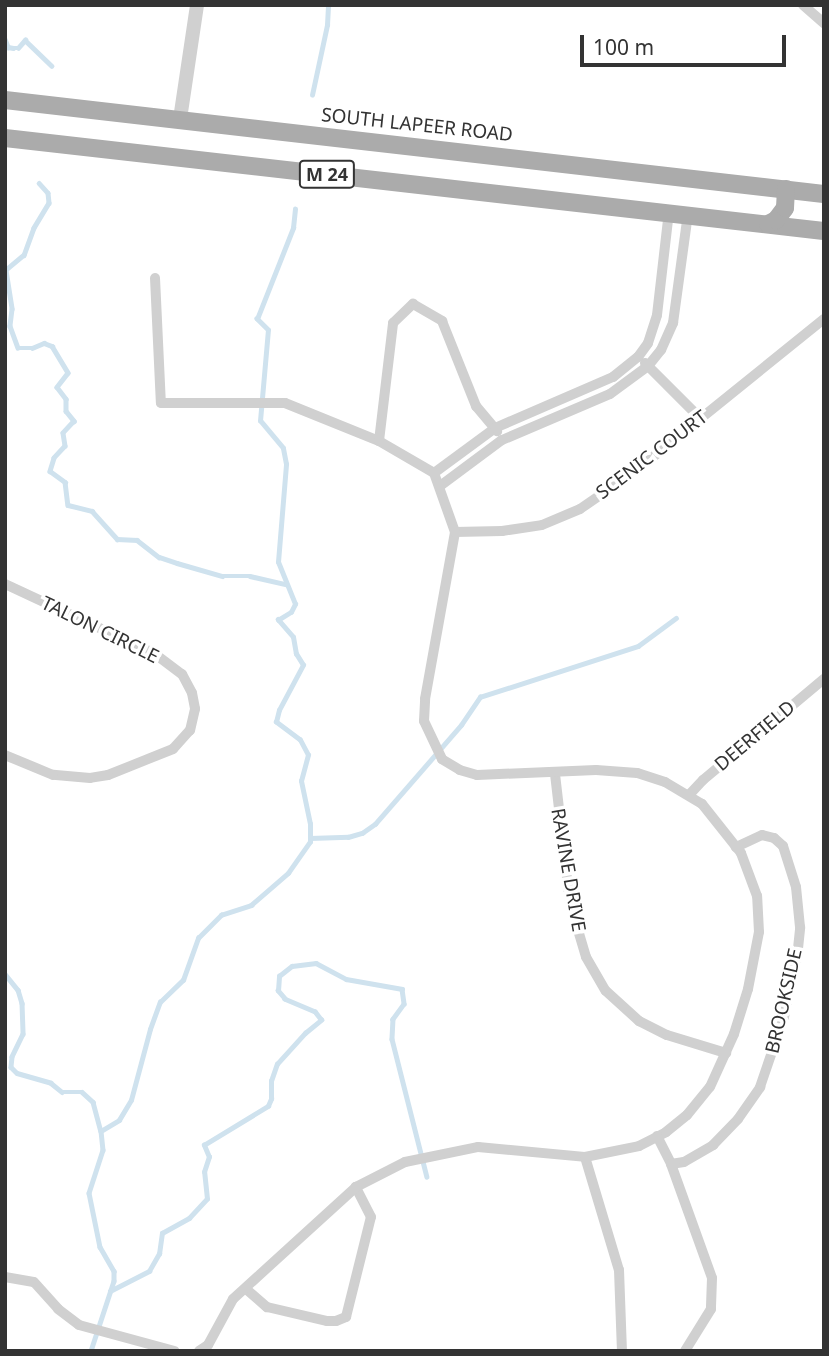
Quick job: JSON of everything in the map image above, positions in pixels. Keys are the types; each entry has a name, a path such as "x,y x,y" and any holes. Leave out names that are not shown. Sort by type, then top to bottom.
{"main road":[{"name":"SOUTH LAPEER ROAD","path":"5,100 824,194"},
{"name":"M 24","path":"5,138 824,231"},
{"path":"768,223 776,220 785,208 786,189"}],"street":[{"path":"180,119 197,5"},
{"path":"803,5 824,23"},
{"path":"434,473 495,428 612,377 638,356 648,343 657,315 669,212"},
{"path":"440,486 502,440 610,394 648,366 661,350 673,323 688,214"},
{"path":"155,278 161,403 285,402 379,441 434,473 455,532 425,699 424,721 430,740 442,759 468,773 493,776 616,770 637,773 689,795 702,804 736,847 750,870 757,896 759,932 748,989 726,1054 709,1087 687,1115 639,1146 585,1157 478,1147 432,1154 405,1162 356,1186 226,1309 208,1345 199,1351"},
{"path":"379,441 393,323 413,304 442,321 476,406 502,440"},
{"name":"SCENIC COURT","path":"455,532 502,531 542,525 580,509 638,469 824,319"},
{"path":"638,356 701,419"},
{"name":"TALON CIRCLE","path":"5,584 155,654 182,674 192,693 195,709 190,730 173,750 108,775 90,778 53,775 5,755"},
{"name":"DEERFIELD","path":"689,795 703,780 824,679"},
{"name":"RAVINE DRIVE","path":"555,774 570,903 581,944 606,991 639,1021 667,1035 726,1054"},
{"name":"BROOKSIDE","path":"671,1164 684,1162 713,1145 738,1119 760,1087 784,1017 797,958 800,927 796,887 783,846 774,838 762,835 736,847"},
{"path":"657,1136 671,1164 712,1278 711,1309 702,1328 685,1351"},
{"path":"585,1157 619,1270 622,1351"},
{"path":"246,1289 267,1307 327,1321 346,1317 371,1217 356,1186"},
{"path":"5,1277 34,1282 58,1309 79,1325 174,1351"}],"waterway":[{"path":"312,95 327,25 328,5"},
{"path":"5,39 8,47 13,48 18,48 25,40 52,66"},
{"path":"39,183 48,193 49,203 34,228 24,255 6,270 12,309 10,326 18,348 32,348 44,343 52,346 68,373 57,387 66,399 66,411 74,421 63,433 65,446 54,458 50,471 65,482 68,505 92,511 117,539 137,540 159,557 222,576 250,576 286,584"},
{"path":"101,1131 119,1120 131,1100 160,1002 183,980 198,938 221,915 251,905 288,873 310,842 310,824 301,781 308,755 300,740 276,722 279,710 303,665 296,654 293,637 278,620 291,612 295,604 278,562 286,464 283,448 260,421 268,330 257,319 293,228 295,209"},
{"path":"310,838 348,837 362,833 375,824 461,725 480,697 638,646 676,618"},
{"path":"110,1291 149,1271 159,1254 162,1233 189,1218 207,1199 204,1172 209,1157 204,1145 268,1106 271,1099 271,1081 277,1064 305,1033 321,1020 315,1012 285,999 278,991 279,976 292,966 316,963 346,979 402,989 404,1004 393,1019 392,1039 427,1177"},
{"path":"5,974 18,990 22,1003 23,1034 12,1057 11,1067 17,1073 51,1083 62,1092 82,1092 93,1102 101,1131 103,1150 89,1193 100,1247 114,1271 114,1281 91,1351"}]}
